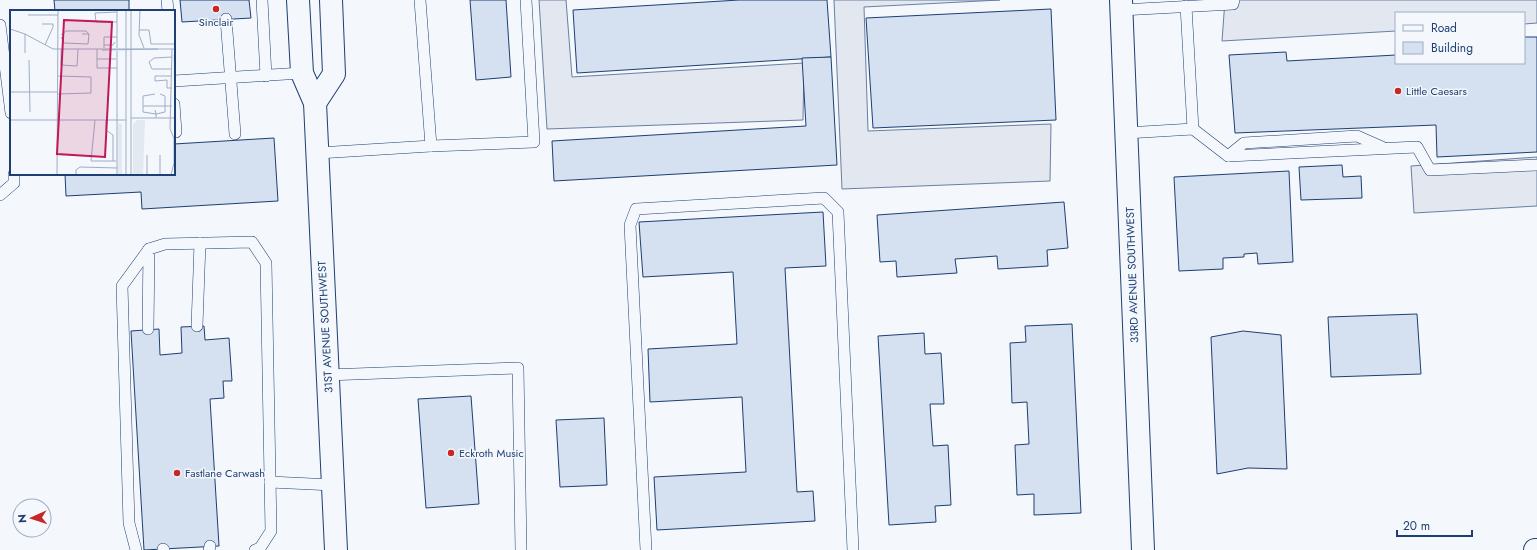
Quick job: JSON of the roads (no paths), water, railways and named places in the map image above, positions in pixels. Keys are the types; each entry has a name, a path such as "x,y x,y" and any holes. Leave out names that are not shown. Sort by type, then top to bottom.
{"street":[{"name":"31ST AVENUE SOUTHWEST","path":"298,0 302,73 315,103 336,550"},
{"path":"315,103 334,74 331,0"},
{"name":"33RD AVENUE SOUTHWEST","path":"1121,5 1143,550"}],"lane":[{"path":"167,0 168,10"},
{"path":"262,0 266,76"},
{"path":"420,0 431,146"},
{"path":"318,153 431,146 534,142 526,0"},
{"path":"1121,5 1186,6 1233,2"},
{"path":"1186,6 1193,129"},
{"path":"226,19 235,134"},
{"path":"0,25 10,105"},
{"path":"175,81 302,73"},
{"path":"175,118 176,132"},
{"path":"1126,133 1193,129 1228,156 1417,147 1430,170 1537,165"},
{"path":"0,195 14,183 14,175"},
{"path":"646,550 630,225 636,209 824,198 838,212 853,550"},
{"path":"136,550 129,523 122,286 149,249 165,244 252,242 266,263 271,531 260,548 255,550"},
{"path":"197,326 200,243"},
{"path":"148,329 149,249"},
{"path":"327,375 518,368 521,550"},
{"path":"270,482 333,485"}],"place":[{"name":"Sinclair","path":"216,9"},
{"name":"Little Caesars","path":"1398,91"},
{"name":"Eckroth Music","path":"451,453"},
{"name":"Fastlane Carwash","path":"177,473"}]}
